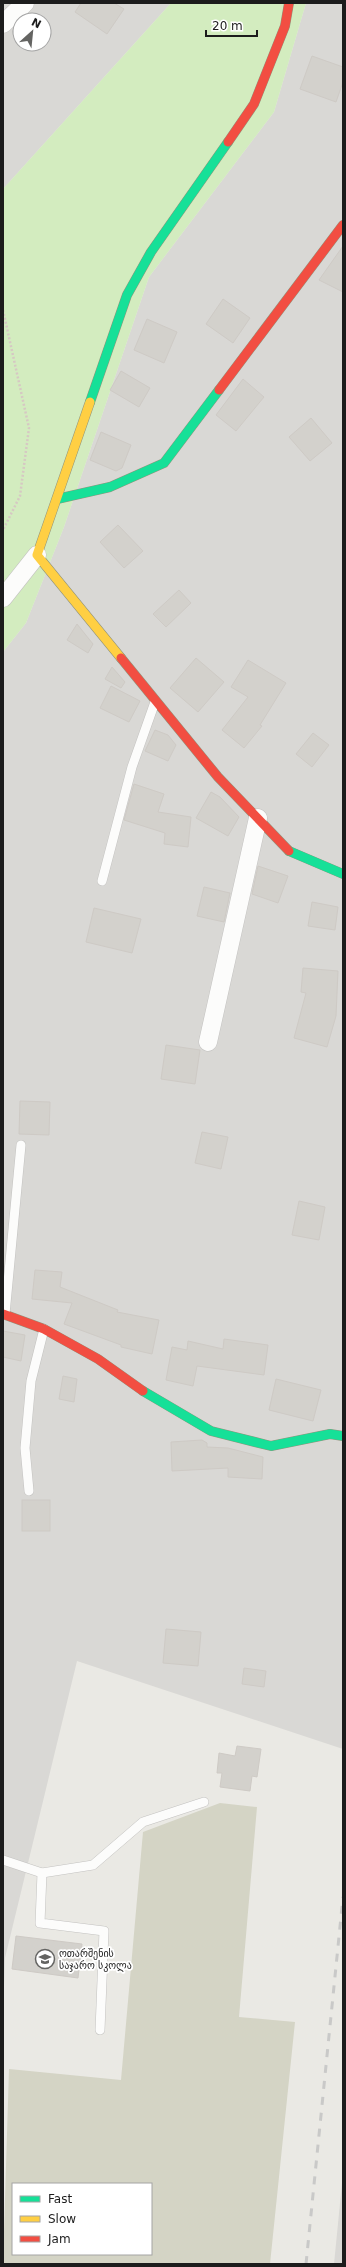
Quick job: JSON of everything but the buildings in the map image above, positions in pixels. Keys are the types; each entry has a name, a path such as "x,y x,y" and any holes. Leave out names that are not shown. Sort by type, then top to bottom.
{"street":[{"path":"3,24 25,3"},
{"path":"3,598 37,555 127,295 151,252 254,104 285,26 290,3"},
{"path":"57,499 110,487 164,463 343,225"},
{"path":"37,555 218,778 290,852 332,872 343,874"},
{"path":"208,1042 258,818"},
{"path":"4,1314 44,1330 98,1359 156,1399 211,1431 271,1446 330,1434 343,1436"}],"lane":[{"path":"102,881 132,767 156,701"},
{"path":"4,1314 21,1146"},
{"path":"29,1491 25,1448 31,1381 44,1330"},
{"path":"3,1860 42,1873 92,1865 144,1822 204,1802"},
{"path":"42,1873 40,1923 104,1931 100,2030"}],"path":[{"path":"3,310 28,428 20,496 3,530"}],"shaded area":[{"path":"3,3 171,3 3,189"},
{"path":"306,3 343,3 343,1749 77,1661 5,1958 3,2015 3,652 26,623 64,527 149,277 274,112"},
{"path":"220,1803 257,1807 239,2017 295,2022 270,2264 3,2264 9,2069 121,2080 143,1832"},
{"path":"343,2173 343,2264 334,2264"}],"green space":[{"path":"171,3 306,3 274,112 149,277 64,527 26,623 3,652 3,189"}],"railway":[{"path":"306,2264 343,1897"}],"traffic: fast":[{"path":"90,402 127,295 151,252 228,142"},
{"path":"57,499 110,487 164,463 219,390"},
{"path":"289,851 343,874"},
{"path":"143,1391 211,1431 271,1446 330,1434 343,1436"}],"traffic: slow":[{"path":"90,402 37,555 121,658"}],"traffic: jam":[{"path":"228,142 254,104 285,26 289,3"},
{"path":"219,390 343,225"},
{"path":"121,658 218,777 289,851"},
{"path":"3,1314 44,1329 98,1359 143,1391"}],"place":[{"name":"ოთარშენის საჯარო სკოლა","path":"45,1959"}]}
